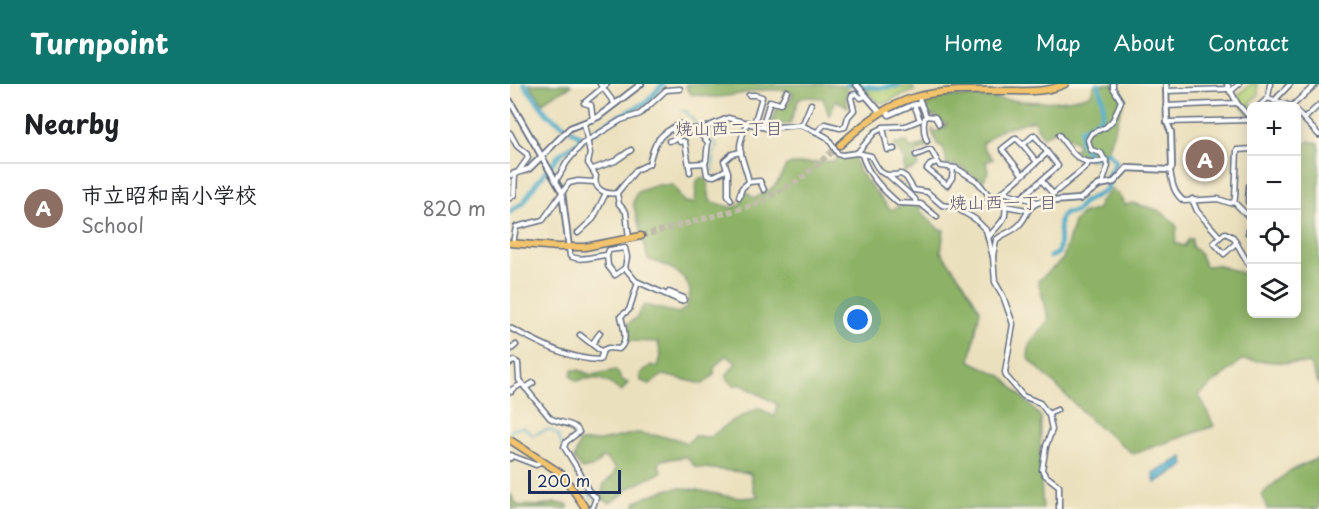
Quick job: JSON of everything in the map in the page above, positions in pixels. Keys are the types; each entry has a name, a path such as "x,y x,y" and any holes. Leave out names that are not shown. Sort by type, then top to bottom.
{"main road":[{"path":"840,145 883,110 918,95 952,90 1042,90 1065,84"},
{"path":"512,243 608,249 641,236"},
{"path":"510,440 562,474 586,509"}],"street":[{"path":"514,174 529,169 569,129 585,125 593,120 641,84"},
{"path":"856,84 889,115 921,103"},
{"path":"1105,184 1108,166 1106,160 1101,154 1091,150 1088,140 1092,133 1106,128 1116,117 1121,101 1113,84"},
{"path":"1166,84 1167,122 1172,132 1172,167 1170,170 1172,183 1180,198 1184,201 1218,199 1234,202"},
{"path":"1166,91 1228,88 1239,84"},
{"path":"1264,102 1268,98 1270,84"},
{"path":"1274,100 1290,84"},
{"path":"1296,102 1316,84"},
{"path":"593,120 591,105 584,103 603,85 615,104"},
{"path":"1228,88 1247,114"},
{"path":"556,179 578,147 588,139 600,135 621,120 640,114 666,90 680,89"},
{"path":"762,126 770,101 780,104 787,91"},
{"path":"749,95 755,94 762,97 754,124"},
{"path":"818,132 825,124 840,128 846,127 848,117 854,110 852,95 856,94 861,98 865,94"},
{"path":"918,95 927,141"},
{"path":"1268,98 1280,102"},
{"path":"510,101 562,192 570,256 573,259 585,259 608,249 625,248 627,257 625,268 615,275 608,266 608,249"},
{"path":"1166,106 1237,103"},
{"path":"802,126 811,104"},
{"path":"1304,119 1319,105"},
{"path":"915,107 923,119"},
{"path":"1301,116 1318,132"},
{"path":"937,217 924,205 898,203 873,179 860,154 864,144 878,129 905,126 935,117 939,124"},
{"path":"585,125 590,154 588,163 596,176 594,182 596,187 606,193 617,193 636,171 649,164 654,143 672,128 681,124 692,129 700,129 728,118 773,129 802,126 828,138 838,154 871,156"},
{"path":"1167,122 1247,118"},
{"path":"747,122 740,144 749,182"},
{"path":"672,128 678,141"},
{"path":"883,128 888,150 894,149"},
{"path":"700,129 700,134 708,142 706,161"},
{"path":"1022,197 1058,166 1034,135 1023,145"},
{"path":"1059,135 1070,151 1088,163 1106,160"},
{"path":"510,136 528,158 514,174 514,195 510,198"},
{"path":"1022,174 1002,149 1016,138 1037,162"},
{"path":"669,141 685,142 690,172"},
{"path":"864,144 878,171 889,176 915,199 916,203"},
{"path":"1247,149 1237,150 1238,171 1234,202 1247,217"},
{"path":"593,169 615,161 631,150"},
{"path":"916,155 931,150 940,166 956,168 977,181 992,199"},
{"path":"731,200 728,195 728,172 724,161 732,154 741,152"},
{"path":"889,176 901,174 906,177 914,190 927,192 942,205 982,204 1002,193 1047,153"},
{"path":"937,162 927,169 947,185 952,178 953,168"},
{"path":"689,164 705,163 707,175 714,176 726,170"},
{"path":"1042,181 1053,194 1088,163"},
{"path":"1002,193 1039,202 1080,199 1127,168 1170,170"},
{"path":"739,196 742,188 749,182 760,181 764,190"},
{"path":"512,243 516,227 543,220 568,183 594,182"},
{"path":"578,232 593,219 606,193"},
{"path":"617,193 620,204 626,212 629,239"},
{"path":"988,238 1003,223 1005,206 1002,193"},
{"path":"1192,199 1197,211 1220,237"},
{"path":"993,257 996,240 1018,226 1024,220 1027,210 1039,202"},
{"path":"952,205 979,222 986,230 993,257 995,282 1003,296 1013,324 1008,345 1006,376 1023,396 1040,403 1048,414 1052,430 1046,446 1042,470 1059,486 1059,509"},
{"path":"1005,206 1027,210"},
{"path":"1236,243 1224,254 1214,243 1225,233 1228,234 1233,237 1249,264"},
{"path":"625,268 638,282 681,301 684,300 669,292"},
{"path":"510,328 536,343 555,350 600,360 602,352 608,348 619,349 623,345 625,340 621,316 629,310 638,282"},
{"path":"592,344 600,333"},
{"path":"580,335 602,352"},
{"path":"510,350 516,345"},
{"path":"510,356 519,366 519,380 550,418 578,429 579,432 566,442 564,447 588,490 596,498 592,509"},
{"path":"510,363 516,363"},
{"path":"511,392 511,390 532,383"},
{"path":"1048,414 1057,410"},
{"path":"511,456 536,465 542,460"}],"green space":[{"path":"529,84 570,84 571,86 543,103"},
{"path":"686,84 835,84 848,87 846,99 848,107 836,100 829,115 823,98 799,98 790,124 772,124 777,107 780,108 790,102 793,93 764,90 710,97 691,94"},
{"path":"1095,84 1118,84 1123,104 1107,151 1090,160 1074,151 1078,146 1060,127 1043,137 1033,120 1000,130 983,143 983,147 993,159 986,162 988,172 983,181 958,166 946,165 942,146 938,145 932,131 933,129 935,132 940,130 940,125 944,129 947,124 939,121 936,116 926,115 924,110 928,108 924,98 969,97 1033,102 1076,99 1090,95"},
{"path":"1251,84 1257,84 1258,95 1247,102 1247,113 1235,98"},
{"path":"912,86 914,91 886,103 879,102 865,89 900,88"},
{"path":"1308,141 1319,143 1319,386 1310,364 1242,360 1199,395 1214,426 1133,454 1094,423 1028,358 1029,345 1049,319 1038,281 1063,259 1074,222 1082,214 1098,209 1099,203 1111,189 1118,194 1125,205 1133,203 1149,207 1166,216 1177,227 1175,243 1184,246 1189,239 1192,239 1192,247 1199,252 1205,266 1217,265 1247,275 1247,318 1301,318 1301,149"},
{"path":"908,143 909,148 928,143 930,146 915,153 915,161 919,164 916,168 904,172 904,159 894,145"},
{"path":"839,157 854,157 859,172 889,208 892,210 902,205 921,207 920,212 939,229 944,230 941,252 980,310 970,361 1002,376 1041,417 1040,467 1043,509 635,508 635,503 640,500 673,488 739,498 759,496 754,491 750,473 695,467 687,457 661,460 659,466 662,472 627,489 625,493 610,503 601,498 604,484 613,476 616,468 603,457 595,466 582,469 574,459 579,442 600,441 637,433 674,438 687,443 695,436 710,437 732,421 759,408 775,417 777,404 740,384 733,386 726,376 736,363 726,355 714,368 714,375 703,384 663,375 650,384 641,381 640,374 651,365 658,367 661,356 658,342 628,341 625,326 636,318 644,305 678,313 687,307 690,292 685,279 680,274 648,259 633,203 637,192 657,185 673,185 684,202 695,203 697,181 702,177 707,181 710,201 733,208 741,204 744,190 754,198 771,189 778,182 786,165 833,161"},
{"path":"572,370 591,375 616,370 622,380 628,383 621,392 600,379 576,381 571,376"},
{"path":"1319,458 1319,509 1267,509 1262,494 1291,470"},
{"path":"510,494 517,505 542,506 555,503 568,505 568,509 510,509"}],"water":[{"path":"1183,457 1184,466 1155,483 1153,473"}],"waterway":[{"path":"524,84 548,115 565,126"},
{"path":"510,212 524,202 560,154 610,121 647,102 663,84"},
{"path":"847,84 880,88 899,84"},
{"path":"1050,257 1058,253 1061,217 1065,213 1075,212 1084,202 1104,191 1108,186 1108,175 1116,162 1108,152 1090,157 1081,142 1081,130 1102,115 1103,102 1098,84"},
{"path":"681,111 686,111 697,125 702,127"},
{"path":"708,129 717,147 714,152 713,172"},
{"path":"572,131 583,138"},
{"path":"510,432 523,427 533,435 549,429 558,435 562,447"},
{"path":"587,492 594,499"}],"tunnel":[{"path":"641,236 754,205 799,180 840,145"}],"place":[{"name":"市立昭和南小学校","path":"1205,159"}],"district":[{"name":"焼山西二丁目","path":"729,129"},
{"name":"焼山西一丁目","path":"1003,203"}]}
